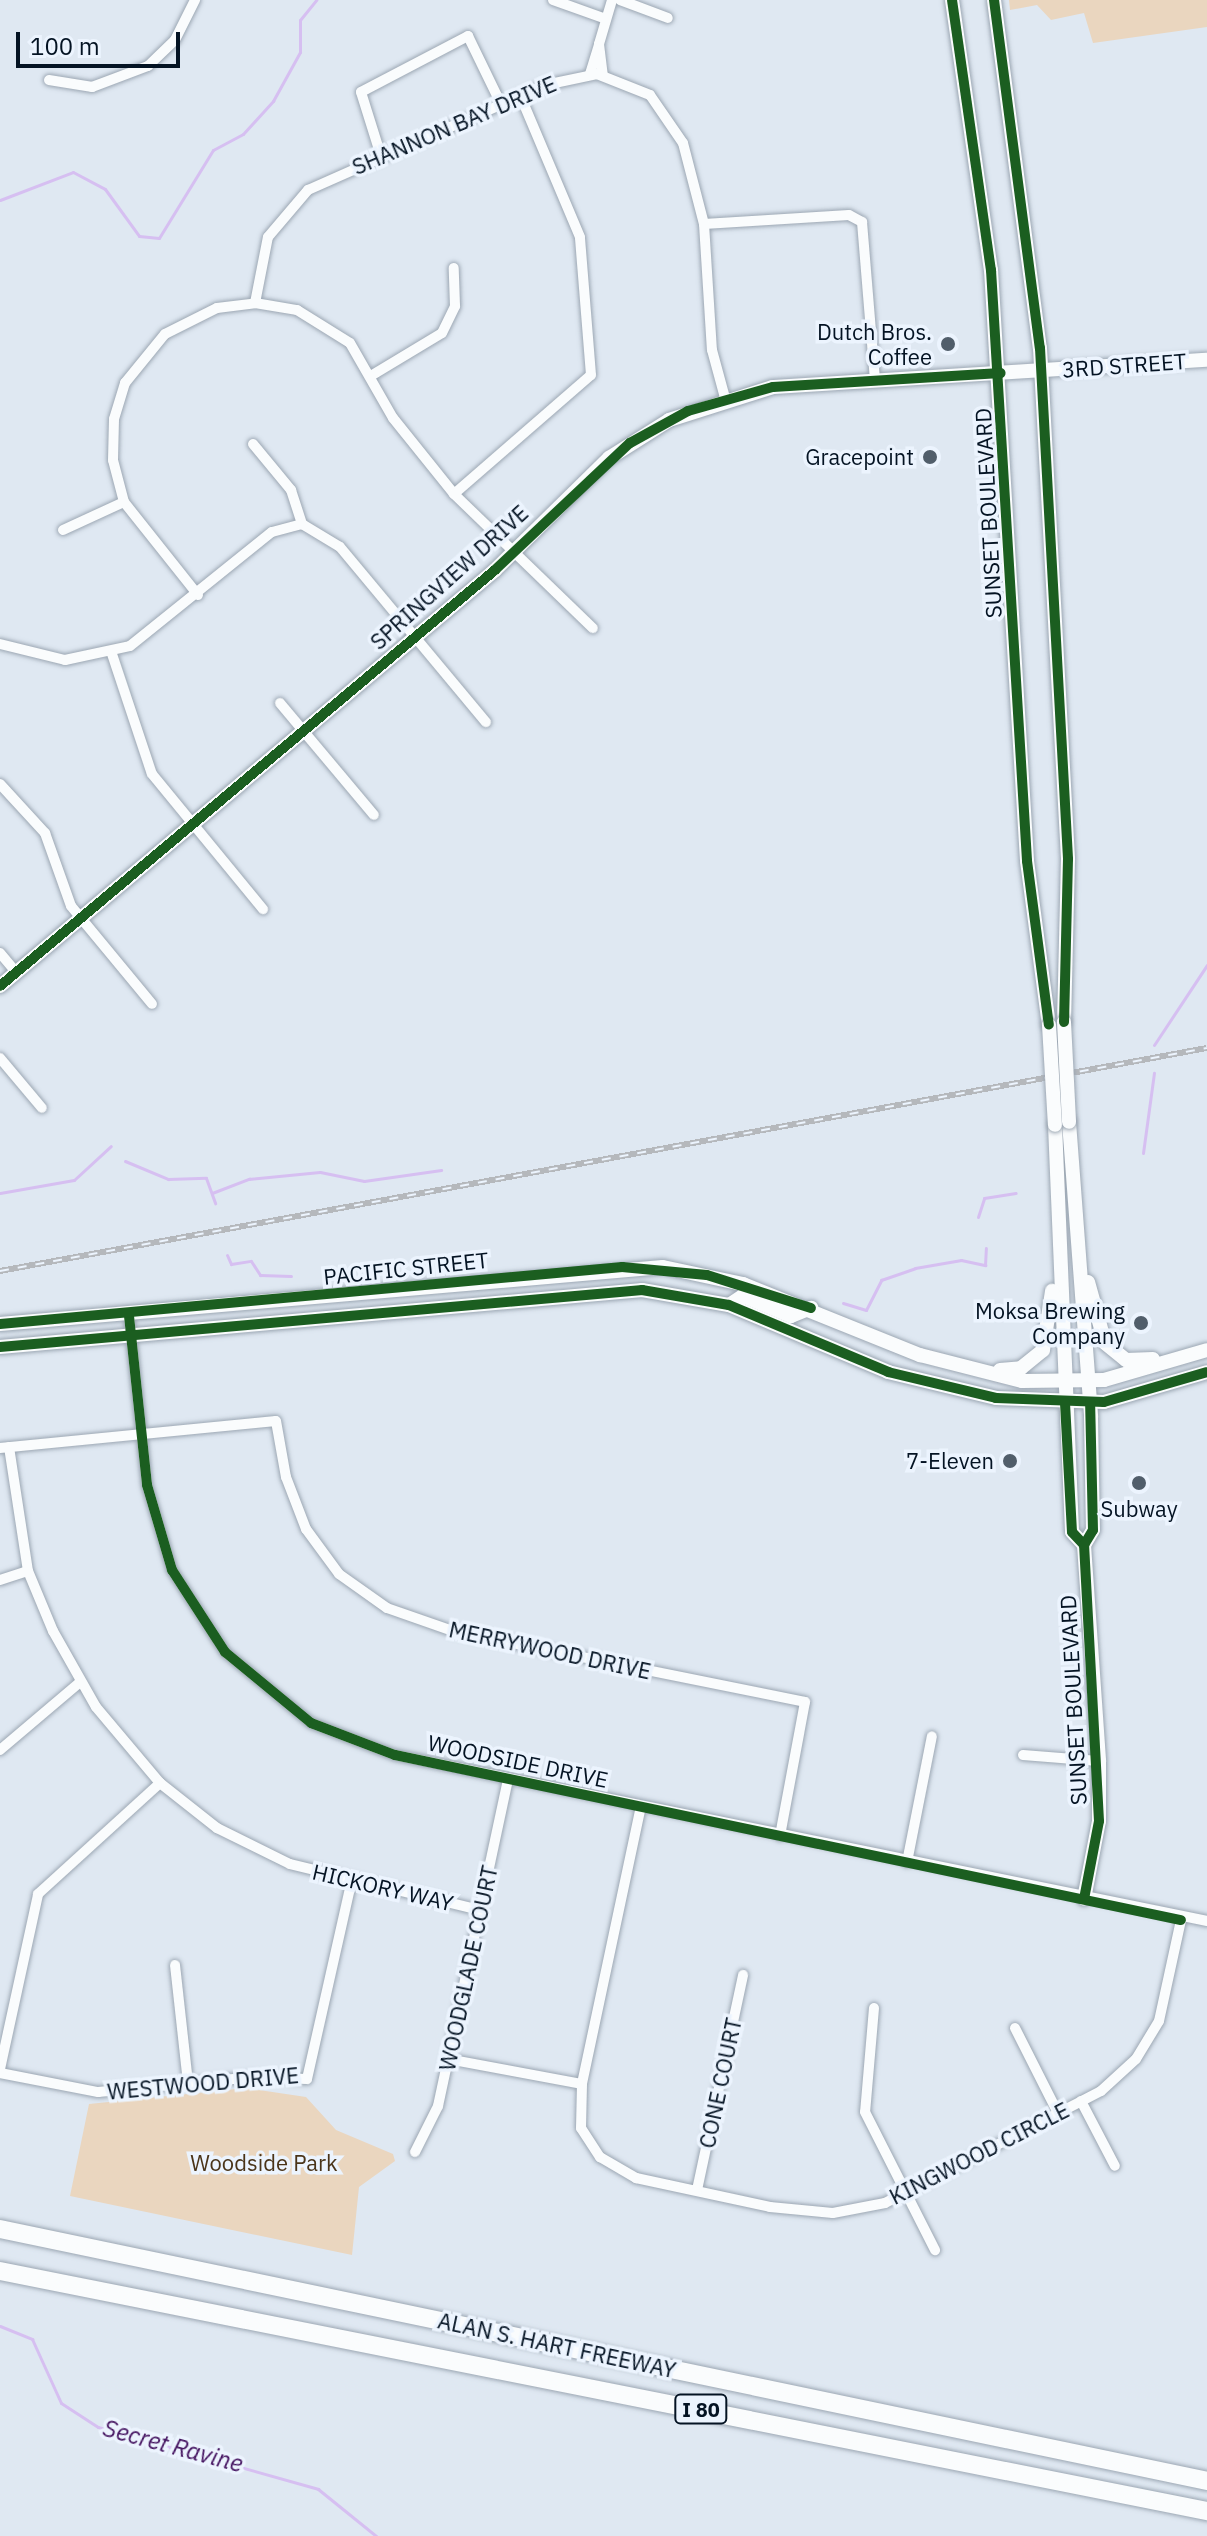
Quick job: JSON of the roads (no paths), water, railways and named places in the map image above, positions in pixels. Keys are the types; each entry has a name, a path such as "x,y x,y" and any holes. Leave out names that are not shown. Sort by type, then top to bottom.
{"highway":[{"name":"ALAN S. HART FREEWAY","path":"0,2229 1207,2481"},
{"name":"ALAN S. HART FREEWAY","path":"0,2271 1207,2511"}],"main road":[{"name":"SUNSET BOULEVARD","path":"952,0 1001,373 1028,874 1056,1024 1062,1124 1082,1272 1090,1402 1093,1530 1084,1545 1099,1761 1099,1821 1084,1899"},
{"name":"SUNSET BOULEVARD","path":"994,0 1042,371 1068,859 1056,1024"},
{"name":"3RD STREET","path":"1001,373 1207,360"},
{"name":"SPRINGVIEW DRIVE","path":"0,986 415,637 513,551 609,458 669,420 725,398 875,380 1001,373"},
{"name":"SUNSET BOULEVARD","path":"1062,1124 1059,1271 1064,1384 1072,1532 1084,1545"},
{"path":"642,1290 643,1268"},
{"name":"PACIFIC STREET","path":"0,1324 129,1316 507,1278 643,1268 725,1279 811,1308 974,1371 1064,1384 1089,1381 1207,1347"},
{"path":"974,1371 1021,1368 1043,1350 1059,1271"},
{"path":"1082,1272 1099,1331 1120,1357 1137,1363 1207,1347"},
{"path":"507,1278 510,1296"},
{"name":"PACIFIC STREET","path":"0,1347 133,1337 510,1296 642,1290 729,1305 888,1372 996,1398 1090,1402 1207,1372"},
{"path":"729,1305 743,1296 791,1316 811,1308"}],"street":[{"path":"49,80 92,87 148,66 175,40 195,0"},
{"path":"553,0 606,19"},
{"path":"590,74 612,0"},
{"path":"620,0 668,18"},
{"path":"381,156 361,92 380,75 468,36 501,104"},
{"path":"599,44 603,76"},
{"name":"SHANNON BAY DRIVE","path":"255,303 260,257 278,219 308,190 520,95 590,74 603,76 650,95 676,125 704,224 712,350 725,398"},
{"path":"454,494 591,375 580,237 520,95"},
{"path":"704,224 849,215 862,222 875,380"},
{"path":"374,374 442,333 455,306 454,268"},
{"path":"198,595 124,502 111,440 119,398 135,366 181,323 255,303 315,319 350,343 374,374 393,418 454,494 593,628"},
{"path":"253,444 291,490 302,524"},
{"path":"63,530 124,502"},
{"path":"0,644 45,659 112,654 147,637 272,532 302,524 329,536 486,722"},
{"path":"112,654 152,774 263,909"},
{"path":"280,703 374,815"},
{"path":"0,784 45,833 59,884 80,918 152,1004"},
{"path":"0,953 16,972"},
{"path":"0,1058 42,1108"},
{"name":"WOODSIDE DRIVE","path":"129,1316 153,1516 172,1570 206,1629 244,1672 335,1735 508,1779 1181,1920 1207,1921"},
{"name":"MERRYWOOD DRIVE","path":"141,1432 276,1421 286,1477 306,1529 339,1574 387,1608 453,1631 805,1702 780,1836"},
{"path":"4,1448 141,1432"},
{"name":"HICKORY WAY","path":"4,1448 28,1571 79,1683 160,1783 253,1848 351,1884 480,1910"},
{"path":"0,1580 28,1571"},
{"path":"0,1750 79,1683"},
{"path":"907,1862 932,1736"},
{"path":"1023,1755 1099,1761"},
{"name":"WOODGLADE COURT","path":"415,2152 431,2127 448,2059 508,1779"},
{"path":"0,2071 38,1894 160,1783"},
{"name":"KINGWOOD CIRCLE","path":"641,1806 582,2084 581,2128 600,2157 636,2178 813,2214 857,2210 904,2193 1081,2101 1119,2076 1148,2041 1169,1998 1181,1920"},
{"name":"WESTWOOD DRIVE","path":"0,2071 98,2092 188,2082 307,2079 351,1884"},
{"path":"175,1965 188,2082"},
{"name":"CONE COURT","path":"697,2190 743,1975"},
{"path":"874,2008 865,2112 935,2250"},
{"path":"1015,2028 1058,2113"},
{"path":"448,2059 582,2084"},
{"path":"1081,2101 1115,2166"}],"waterway":[{"path":"0,200 73,172 105,189 139,236 159,238 213,150 243,134 273,101 300,52 300,20 316,0"},
{"path":"1154,1045 1207,965"},
{"path":"1143,1153 1154,1073"},
{"path":"0,1193 74,1180 111,1146"},
{"path":"125,1161 168,1179 206,1178 215,1203"},
{"path":"212,1193 249,1179 320,1172 364,1181 441,1170"},
{"path":"978,1217 984,1198 1016,1193"},
{"path":"843,1303 866,1310 881,1280 915,1268 961,1260 985,1265 986,1248"},
{"path":"227,1255 231,1264 251,1261 260,1275 291,1276"},
{"name":"Secret Ravine","path":"0,2326 32,2339 61,2403 98,2427 318,2489 376,2536"}],"railway":[{"path":"0,1271 1207,1048"}],"place":[{"name":"Dutch Bros. Coffee","path":"948,344"},
{"name":"Gracepoint","path":"930,457"},
{"name":"Moksa Brewing Company","path":"1141,1323"},
{"name":"7-Eleven","path":"1010,1461"},
{"name":"Subway","path":"1139,1483"}],"park label":[{"name":"Woodside Park","path":"264,2163"}]}
